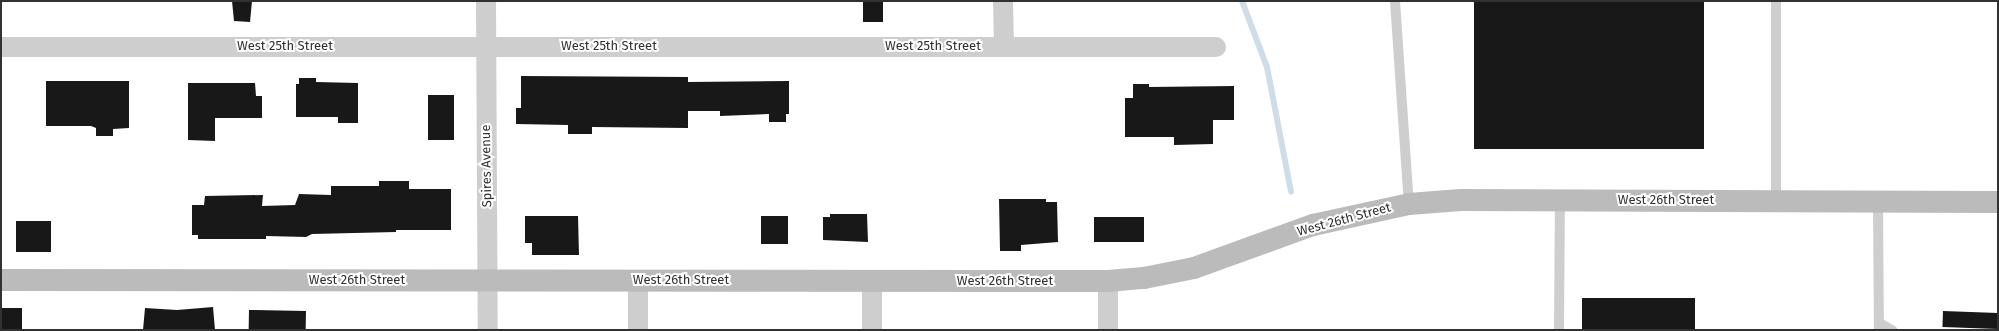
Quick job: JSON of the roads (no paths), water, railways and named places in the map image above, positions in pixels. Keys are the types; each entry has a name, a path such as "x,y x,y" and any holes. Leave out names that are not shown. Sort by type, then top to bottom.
{"main road":[{"name":"West 26th Street","path":"1,280 1108,281 1144,278 1194,268 1313,225 1409,204 1461,200 1998,202"}],"street":[{"name":"Spires Avenue","path":"486,1 488,330"},
{"path":"1003,1 1004,46"},
{"name":"West 25th Street","path":"1,47 1216,47"},
{"path":"638,280 638,330"},
{"path":"872,280 872,330"},
{"path":"1108,281 1108,330"}],"lane":[{"path":"1395,1 1409,204"},
{"path":"1776,1 1776,200"},
{"path":"1558,330 1560,200"},
{"path":"1878,201 1879,327 1892,330"}],"waterway":[{"path":"1242,1 1267,67 1291,192"}]}
